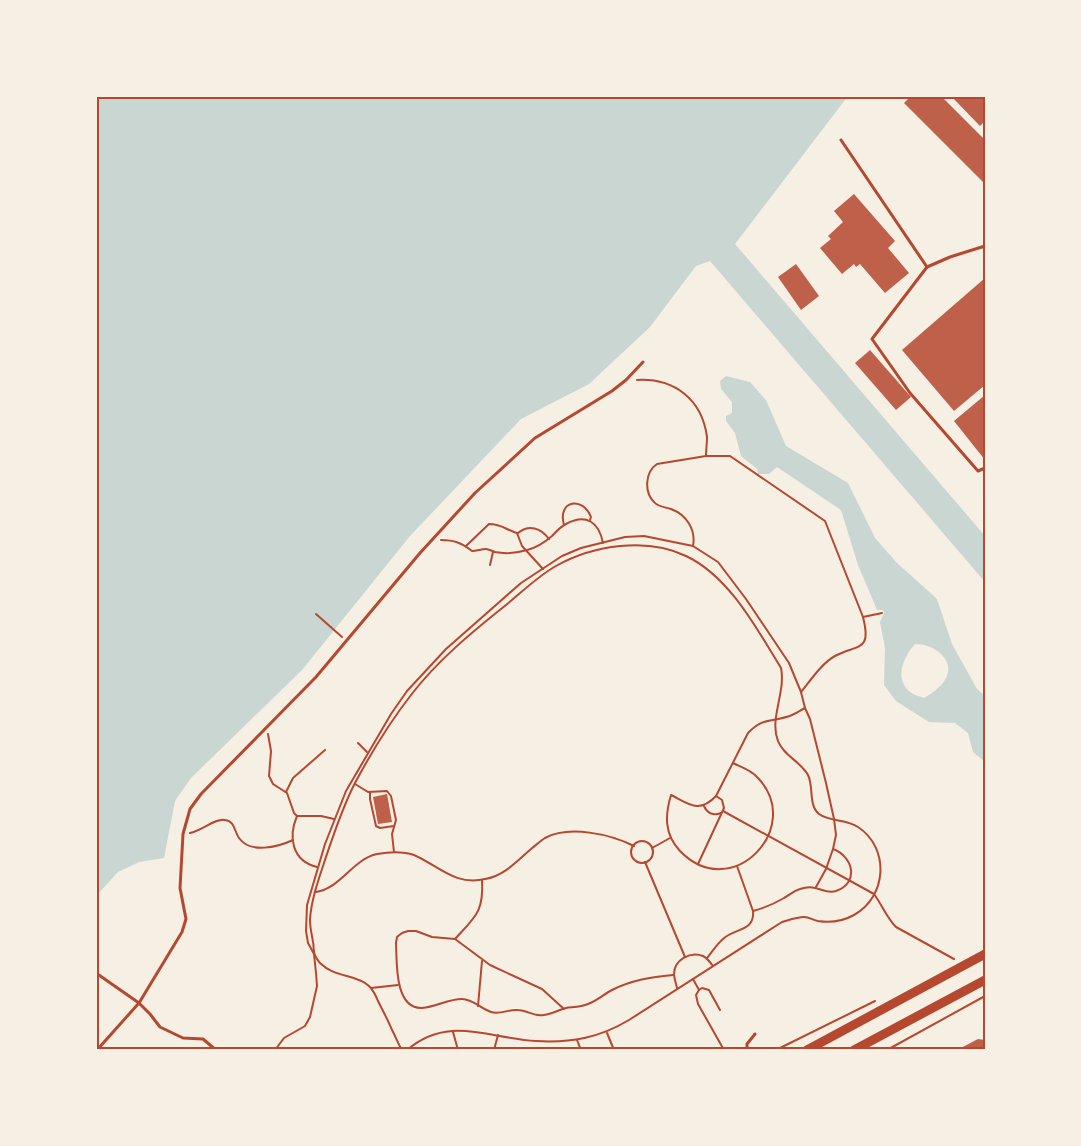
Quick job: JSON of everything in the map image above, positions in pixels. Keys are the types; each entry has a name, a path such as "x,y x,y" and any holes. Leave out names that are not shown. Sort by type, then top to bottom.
{"highway":[{"path":"807,1050 985,954"},
{"path":"854,1050 985,980"}],"lane":[{"path":"841,140 927,267"},
{"path":"985,246 927,267 872,339 910,393 978,471 985,468"},
{"path":"97,1050 139,1003 182,932 186,919 180,888 183,834 190,809 201,794 316,676 420,553 476,493 535,438 612,391 643,362"},
{"path":"96,973 139,1003 160,1028 183,1038 203,1039 216,1050"},
{"path":"747,1050 747,1044 755,1034"}],"path":[{"path":"626,380 649,379 665,382 680,390 692,401 703,420 707,438 706,456"},
{"path":"693,546 694,534 687,520 680,514 658,506 651,499 648,477 651,469 657,464 706,456 730,456 825,521 863,617 867,634 864,643 856,649 834,657 815,674 801,692"},
{"path":"564,525 562,513 564,508 570,504 585,506 591,517 590,520 599,529 603,543"},
{"path":"432,541 452,540 472,551 484,549 509,553 525,551 549,539 564,525 574,521 590,520"},
{"path":"466,546 489,524 500,525 518,533 527,528 535,528 549,539"},
{"path":"518,533 525,551 543,569"},
{"path":"402,1050 371,988 329,970 314,954 307,938 305,918 307,905 317,867 334,819 346,791 368,752 407,691 446,649 521,583 562,556 581,548 625,537 644,536 693,546 718,562 746,599 789,663 812,727 836,835 826,868 816,887"},
{"path":"275,1050 284,1038 305,1026 310,1017 316,986 310,920 331,843 355,784 411,694 481,624 557,565 579,555 616,547 642,545 666,548 703,565 714,573 744,610 781,668 783,686 776,735 779,744 807,774 814,808 822,816 857,826 875,845 880,857 881,871 874,894 866,906 844,919 831,922 805,917 782,922 629,1020 606,1032 577,1040 538,1041 476,1031 453,1031 422,1040 407,1050"},
{"path":"490,565 493,552"},
{"path":"863,617 882,613"},
{"path":"316,614 346,640"},
{"path":"733,763 757,776 768,792 772,819 768,836 753,857 737,866 717,869 704,867 682,853 670,838 666,817 670,795 696,807 704,806 716,796 748,733 756,725 763,721 794,715 805,708"},
{"path":"267,728 271,751 269,776 273,784 286,792 297,816"},
{"path":"358,743 368,752"},
{"path":"286,792 293,778 325,750"},
{"path":"355,784 364,791 370,793 387,791 391,796 396,820 392,834 394,852"},
{"path":"370,793 376,825 380,828 394,826"},
{"path":"698,864 723,811 723,802 716,796"},
{"path":"704,806 711,814 723,811"},
{"path":"723,811 874,894 896,927 955,959 946,964"},
{"path":"297,816 321,816 334,819"},
{"path":"297,816 292,830 292,840 300,859 317,867"},
{"path":"183,834 202,829 215,821 225,820 232,823 242,841 254,847 271,847 292,840"},
{"path":"316,892 333,885 363,860 394,852 414,855 457,878 482,880 503,872 546,838 561,833 596,833 634,846"},
{"path":"652,848 670,838"},
{"path":"637,843 647,843 652,848 650,860 640,863 634,860 631,853 634,846 637,843"},
{"path":"753,911 768,907 792,892 809,886 823,891 838,891 849,880 851,872 847,857 833,849"},
{"path":"645,862 685,957"},
{"path":"707,958 724,937 749,925 753,919 753,911 737,866"},
{"path":"455,939 480,910 482,880"},
{"path":"564,1009 542,989 490,965 455,939 432,937 416,932 402,933 397,937 398,985 409,1003 423,1008 462,999 497,1014 516,1010 537,1016 546,1015 589,1004 634,980 673,975"},
{"path":"677,988 673,975 677,964 685,957 696,954 707,958 713,966"},
{"path":"478,1006 482,960"},
{"path":"692,978 699,990"},
{"path":"371,988 398,985"},
{"path":"720,1010 709,990 702,988 699,990 696,994 698,1004 724,1050"},
{"path":"887,1050 985,996"},
{"path":"776,1050 880,998"},
{"path":"453,1031 458,1050"},
{"path":"606,1032 614,1050"},
{"path":"494,1050 498,1035"},
{"path":"577,1040 581,1050"}],"shaded area":[{"path":"96,96 848,96 735,244 985,536 985,582 710,261 696,266 650,327 589,384 521,419 410,536 302,670 191,778 175,801 164,858 139,862 118,872 96,896"},
{"path":"726,376 750,382 766,400 786,446 848,483 875,538 896,562 937,599 952,644 977,689 985,696 985,762 973,752 968,733 955,723 929,722 896,701 884,685 885,648 880,622 884,613 883,610 877,610 858,565 841,510 777,467 769,474 758,474 757,469 741,456 735,433 726,421 726,416 732,413 732,402 721,389 720,381","holes":["915,644 929,646 941,654 948,667 948,673 941,685 924,698 910,692 905,687 901,675 907,655"]}],"building":[{"path":"911,96 941,96 985,140 985,184 904,103"},
{"path":"951,96 985,96 985,121 980,126"},
{"path":"854,194 895,241 888,248 909,273 885,293 860,264 856,267 854,264 842,274 820,248 831,239 828,236 843,222 834,211"},
{"path":"796,264 819,296 801,310 778,277"},
{"path":"985,278 985,385 954,411 902,350"},
{"path":"870,350 911,397 896,410 855,363"},
{"path":"985,395 985,460 954,421"},
{"path":"387,794 392,822 378,824 373,797"},
{"path":"978,1039 985,1040 985,1050 957,1050"}]}
